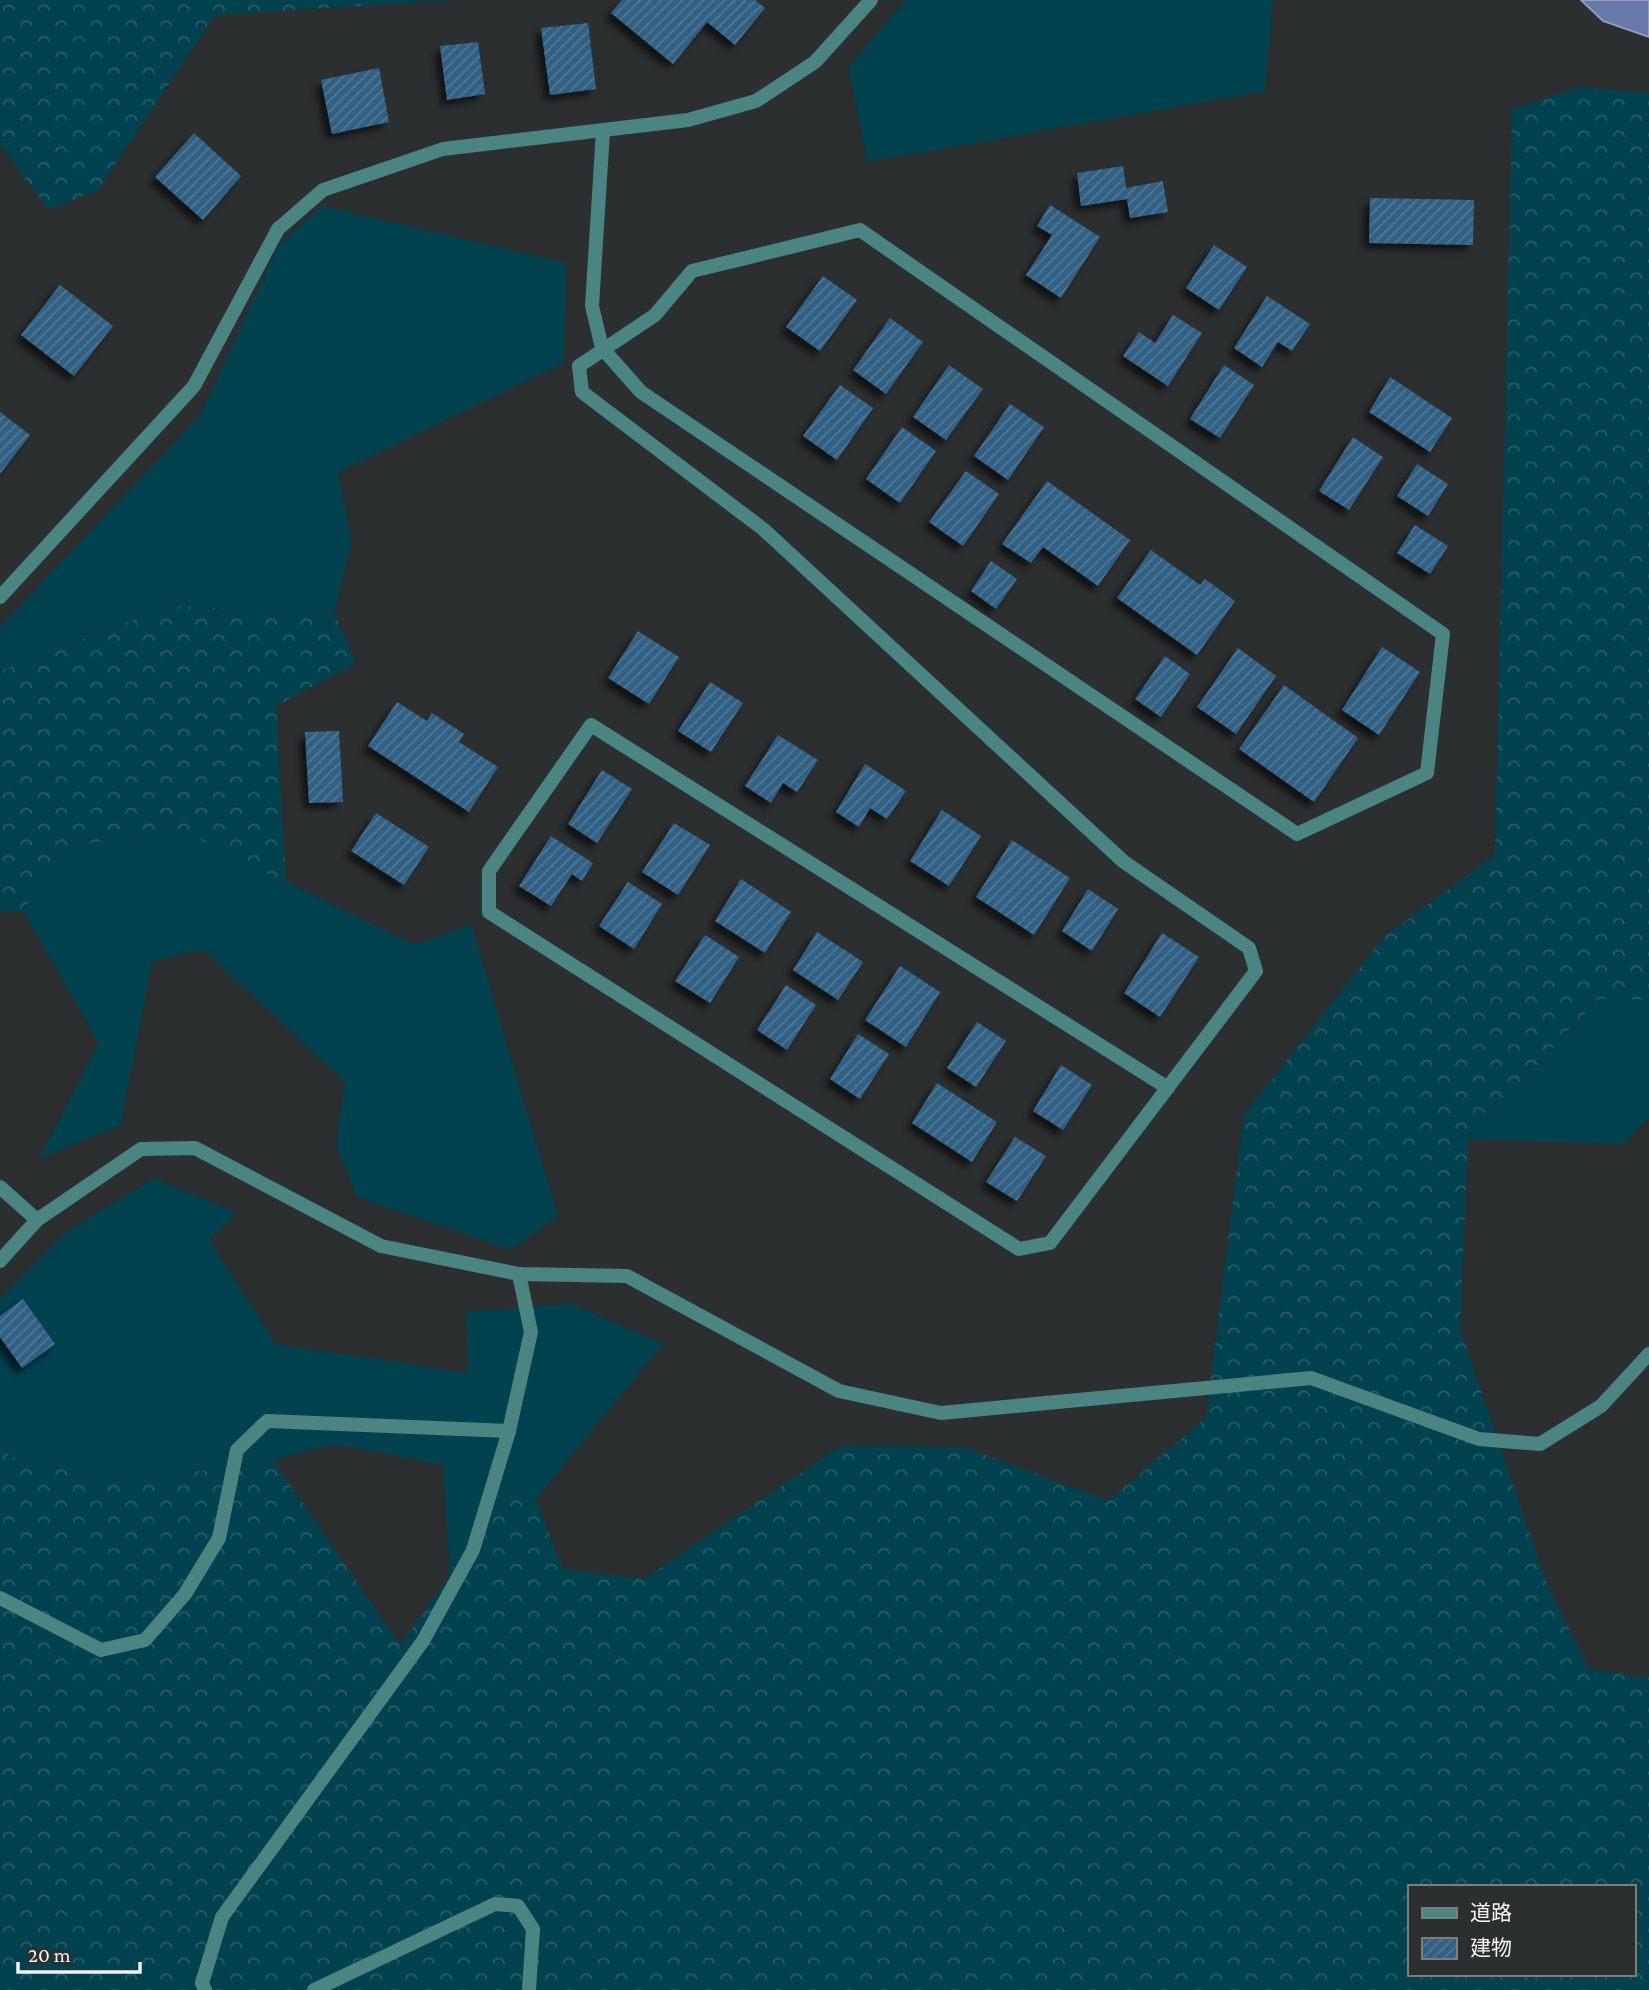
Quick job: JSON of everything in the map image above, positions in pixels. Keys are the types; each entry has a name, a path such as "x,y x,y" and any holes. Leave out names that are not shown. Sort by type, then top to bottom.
{"street":[{"path":"0,597 194,386 278,229 323,190 443,149 688,120 756,101 815,62 871,0"},
{"path":"603,131 592,306 603,348 641,392 1297,834 1427,773 1443,634 860,230 692,271 654,315 603,348 579,366 582,391 763,529 1124,862 1249,948 1256,971 1168,1088 1051,1243 1019,1250 489,912 489,871 591,725 1168,1088"},
{"path":"0,1261 37,1220 141,1149 195,1148 380,1246 519,1274 627,1276 839,1391 941,1413 1311,1378 1479,1439 1539,1444 1601,1406 1649,1354"},
{"path":"0,1187 37,1220"},
{"path":"205,1990 202,1983 222,1917 423,1640 467,1561 509,1431 531,1332 519,1274"},
{"path":"0,1598 101,1650 145,1640 185,1594 219,1538 237,1450 267,1421 509,1431"},
{"path":"314,1990 495,1904 519,1906 533,1929 529,1990"}],"green space":[{"path":"0,0 455,0 215,15 98,190 49,210 0,145"},
{"path":"906,0 1273,0 1265,91 868,162 848,68"},
{"path":"1580,87 1649,93 1649,1000 1598,999 1468,1139 1460,1330 1548,1587 1589,1669 1649,1678 1649,1990 0,1990 0,1442 10,1457 122,1483 273,1460 400,1645 510,1492 536,1499 563,1569 644,1579 842,1445 964,1447 1108,1501 1206,1418 1244,1115 1384,937 1495,855 1512,109"},
{"path":"323,206 566,263 564,363 338,472 352,540 334,613 169,606 0,671 0,627 199,417 279,245"},
{"path":"169,606 334,613 356,663 276,706 286,883 177,828 64,848 23,911 0,912 0,671"},
{"path":"177,828 415,945 471,924 558,1216 511,1250 357,1197 336,1145 345,1082 203,949 152,962 121,1125 39,1159 99,1043 23,911 64,848"},
{"path":"1598,999 1649,1000 1649,1117 1623,1144 1468,1139"},
{"path":"154,1178 237,1213 209,1240 276,1344 468,1373 466,1312 571,1304 663,1344 536,1499 510,1492 450,1576 443,1465 335,1444 273,1460 122,1483 10,1457 0,1442 0,1299 66,1232"}],"shaded area":[{"path":"1581,0 1649,0 1649,37 1603,21"}],"building":[{"path":"622,0 755,0 765,8 735,45 707,22 673,64 611,13"},
{"path":"588,23 596,89 550,95 541,28"},
{"path":"478,42 485,94 447,100 440,46"},
{"path":"379,68 389,122 332,134 321,80"},
{"path":"194,133 241,176 203,220 155,177"},
{"path":"1123,166 1126,188 1163,181 1168,212 1130,218 1127,199 1081,206 1077,173"},
{"path":"1370,198 1474,200 1473,245 1369,243"},
{"path":"1050,205 1100,237 1061,298 1026,275 1052,235 1037,226"},
{"path":"1214,245 1247,267 1219,310 1186,288"},
{"path":"823,276 857,300 820,351 786,327"},
{"path":"60,285 113,326 74,376 21,335"},
{"path":"1267,296 1310,324 1292,351 1278,342 1262,367 1234,348"},
{"path":"1173,315 1202,333 1168,386 1123,356 1139,332 1155,343"},
{"path":"890,318 923,342 886,394 853,370"},
{"path":"949,365 983,389 946,440 913,417"},
{"path":"1224,365 1254,385 1220,438 1190,419"},
{"path":"1390,377 1452,418 1430,452 1369,412"},
{"path":"840,385 873,408 837,460 803,436"},
{"path":"1010,404 1044,427 1008,480 974,456"},
{"path":"0,412 30,435 0,474"},
{"path":"902,427 936,451 900,503 866,479"},
{"path":"1353,437 1383,457 1349,510 1319,491"},
{"path":"1417,464 1448,484 1428,516 1397,496"},
{"path":"966,471 999,494 963,546 929,522"},
{"path":"1047,481 1130,540 1098,586 1043,547 1031,563 1002,544"},
{"path":"1415,525 1448,546 1430,574 1397,553"},
{"path":"1151,550 1200,585 1205,579 1235,601 1197,655 1117,598"},
{"path":"991,561 1017,579 996,609 971,591"},
{"path":"638,631 679,657 649,704 608,678"},
{"path":"1382,647 1420,672 1379,735 1342,710"},
{"path":"1238,648 1276,676 1236,734 1197,707"},
{"path":"1165,656 1190,674 1161,717 1135,699"},
{"path":"710,682 743,703 711,752 678,731"},
{"path":"1284,685 1358,738 1314,802 1239,749"},
{"path":"397,702 427,721 432,713 464,734 459,742 498,767 469,812 368,746"},
{"path":"339,731 343,802 309,803 305,732"},
{"path":"778,735 818,760 797,792 783,783 771,803 745,786"},
{"path":"865,764 906,791 887,819 870,808 859,827 836,812"},
{"path":"602,770 632,789 597,843 568,824"},
{"path":"942,810 981,836 949,886 910,861"},
{"path":"376,813 429,847 404,885 351,851"},
{"path":"674,823 710,845 678,895 642,872"},
{"path":"551,836 593,863 582,881 572,874 551,906 519,886"},
{"path":"1012,840 1070,878 1034,935 976,897"},
{"path":"741,879 791,912 765,953 715,921"},
{"path":"628,882 662,904 634,949 599,926"},
{"path":"1088,889 1118,909 1092,951 1062,931"},
{"path":"817,932 863,962 838,1000 793,970"},
{"path":"1162,933 1199,957 1160,1017 1124,993"},
{"path":"705,935 739,957 710,1003 675,981"},
{"path":"900,966 940,992 906,1047 865,1020"},
{"path":"786,985 816,1005 787,1050 757,1030"},
{"path":"977,1022 1006,1041 976,1087 947,1068"},
{"path":"858,1034 889,1054 860,1099 830,1079"},
{"path":"1061,1065 1092,1085 1063,1130 1033,1111"},
{"path":"937,1083 997,1122 972,1162 912,1123"},
{"path":"1015,1137 1046,1156 1017,1201 986,1182"},
{"path":"23,1299 55,1344 22,1368 0,1337 0,1316"}]}
